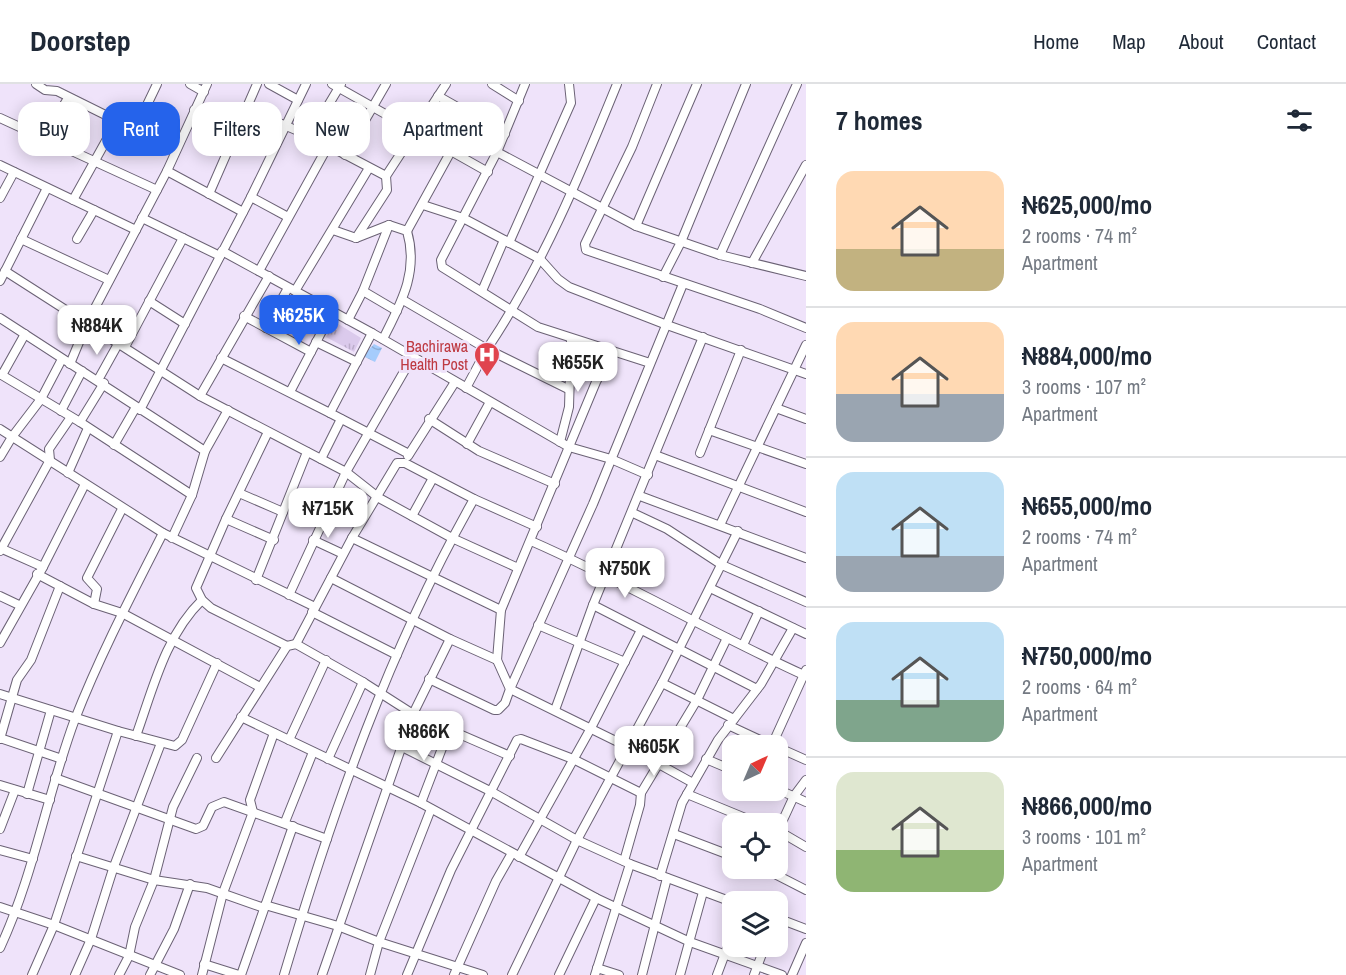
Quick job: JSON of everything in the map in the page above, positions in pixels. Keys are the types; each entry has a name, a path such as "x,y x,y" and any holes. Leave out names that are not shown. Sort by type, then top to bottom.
{"street":[{"path":"36,84 45,90 59,88 68,98 102,114"},
{"path":"148,102 157,84"},
{"path":"190,84 206,88 198,102"},
{"path":"249,102 257,84"},
{"path":"268,84 298,100"},
{"path":"114,445 161,372 306,84"},
{"path":"370,112 386,84"},
{"path":"434,102 446,84"},
{"path":"492,84 519,101"},
{"path":"438,96 505,134 525,84"},
{"path":"482,291 540,175 571,103 568,84"},
{"path":"466,388 487,349 512,312 540,259 603,124 617,84"},
{"path":"657,84 603,209 585,244 586,250 760,309 806,328"},
{"path":"636,226 697,84"},
{"path":"663,277 681,242 746,84"},
{"path":"720,255 797,84"},
{"path":"328,102 337,85 382,112"},
{"path":"66,102 68,98"},
{"path":"180,141 192,114"},
{"path":"0,118 18,126"},
{"path":"282,126 294,130"},
{"path":"73,200 102,148"},
{"path":"85,156 157,190"},
{"path":"70,364 87,323 173,156"},
{"path":"209,194 226,156"},
{"path":"259,271 322,156"},
{"path":"347,156 386,176"},
{"path":"356,238 387,190 386,176 398,156"},
{"path":"383,339 403,300 413,260 407,231 448,156"},
{"path":"456,156 488,172"},
{"path":"495,156 441,264 445,270 538,327 650,363"},
{"path":"504,156 636,226 720,255 806,276"},
{"path":"0,165 136,230"},
{"path":"752,263 806,165"},
{"path":"266,328 333,230 369,168"},
{"path":"167,171 243,212"},
{"path":"0,198 14,172"},
{"path":"0,281 47,188"},
{"path":"251,197 288,217"},
{"path":"423,205 463,218 540,259 558,279 570,287 667,325 806,374"},
{"path":"77,239 94,210"},
{"path":"142,218 269,276 413,356 569,447 611,459 648,475"},
{"path":"333,230 356,238 377,227 389,225 407,231"},
{"path":"348,320 363,291 389,225"},
{"path":"80,422 183,238"},
{"path":"21,239 110,280"},
{"path":"5,271 200,396 267,434 346,472 379,498 452,538 518,568"},
{"path":"200,396 269,276"},
{"path":"429,679 494,710 498,710 504,703 611,459 683,284"},
{"path":"363,291 397,311"},
{"path":"403,300 487,349 568,389"},
{"path":"149,301 185,324"},
{"path":"290,392 332,312"},
{"path":"244,316 310,352"},
{"path":"0,318 205,451"},
{"path":"330,413 372,333"},
{"path":"25,334 1,375 80,422 192,495"},
{"path":"555,710 581,644 593,605 640,496 703,337"},
{"path":"560,442 567,420 571,339"},
{"path":"316,342 357,362"},
{"path":"720,525 806,345"},
{"path":"700,453 741,350"},
{"path":"612,351 596,382 501,610 497,660 510,689 628,747 693,783"},
{"path":"289,595 346,472 413,356"},
{"path":"221,358 409,454"},
{"path":"0,457 41,399 62,359"},
{"path":"61,411 82,371"},
{"path":"405,463 429,419 455,382"},
{"path":"467,444 490,402"},
{"path":"776,408 806,419"},
{"path":"172,538 192,495 205,451 228,411"},
{"path":"43,567 1,549 50,460 49,449 71,417"},
{"path":"321,459 341,419"},
{"path":"429,419 467,444 555,484"},
{"path":"68,473 88,428"},
{"path":"0,429 122,509 163,533 289,595 397,655"},
{"path":"709,430 806,464"},
{"path":"267,434 226,519 211,557 197,582 196,588 202,600 211,608 287,646 296,644 326,660 413,714 510,756"},
{"path":"256,580 274,540 282,512 307,452"},
{"path":"655,455 806,512"},
{"path":"296,644 352,538 379,498 394,466 405,463 474,499 537,527"},
{"path":"412,516 433,478"},
{"path":"1,638 43,567 85,484"},
{"path":"239,493 282,512"},
{"path":"640,496 806,558"},
{"path":"284,975 349,770 412,620 474,499"},
{"path":"94,604 98,592 87,578 122,509"},
{"path":"633,513 667,529 722,566 806,602"},
{"path":"226,519 274,540"},
{"path":"512,975 538,916 662,682 738,531"},
{"path":"0,948 16,912 76,718 122,613 163,533"},
{"path":"352,538 432,579 501,610"},
{"path":"314,540 344,554"},
{"path":"531,541 607,574 692,622 805,674 779,735"},
{"path":"37,574 94,604 122,613 260,687"},
{"path":"331,578 450,639 497,660"},
{"path":"60,586 31,660 22,671 11,698 0,738 62,759"},
{"path":"710,588 806,634"},
{"path":"0,596 19,605"},
{"path":"136,736 172,640 181,622 202,600"},
{"path":"593,605 757,689"},
{"path":"743,645 759,611"},
{"path":"538,625 625,662"},
{"path":"642,975 663,877 687,794 706,759 728,725 757,689 793,628"},
{"path":"454,975 496,881 540,820 591,728 640,630"},
{"path":"619,975 596,971 617,908 640,805 640,793 697,700 727,638"},
{"path":"321,975 400,746 429,679 450,639"},
{"path":"216,758 287,646"},
{"path":"289,740 326,660"},
{"path":"0,694 118,731 175,746 182,740 217,663"},
{"path":"328,759 363,681"},
{"path":"662,682 734,719"},
{"path":"27,794 51,711"},
{"path":"241,717 421,803 596,898 690,942 722,954"},
{"path":"728,725 750,735"},
{"path":"421,803 449,730"},
{"path":"32,975 54,925 118,731"},
{"path":"202,975 223,893 253,812 250,800 274,733"},
{"path":"407,975 451,870 519,739 573,759 640,793"},
{"path":"75,975 91,939 113,869 162,743"},
{"path":"400,746 492,792 577,840 663,877 722,899"},
{"path":"204,964 240,975 265,906 313,752"},
{"path":"788,752 806,760"},
{"path":"119,975 129,956 135,927 154,880 169,820 196,758"},
{"path":"706,759 722,766"},
{"path":"56,777 169,820 201,828 212,807 224,802 327,838"},
{"path":"786,813 794,796 806,780"},
{"path":"0,785 50,800"},
{"path":"0,829 15,790"},
{"path":"687,794 733,813"},
{"path":"788,794 806,802"},
{"path":"370,975 379,942 431,809"},
{"path":"674,834 722,852"},
{"path":"788,837 806,847"},
{"path":"0,850 33,859"},
{"path":"76,856 154,880 190,884 302,915 483,975"},
{"path":"784,879 806,890"},
{"path":"150,975 174,929 190,884"},
{"path":"680,975 703,892"},
{"path":"559,975 596,898"},
{"path":"0,907 54,925 180,975"},
{"path":"788,922 806,929"},
{"path":"792,975 806,943"},
{"path":"717,975 724,957"},
{"path":"731,957 782,975"},
{"path":"754,975 761,957"}],"green space":[{"path":"335,322 361,338 354,352 326,337"}],"water":[{"path":"374,344 382,348 375,362 363,356"}],"place":[{"name":"Bachirawa Health Post","path":"487,378"}]}
